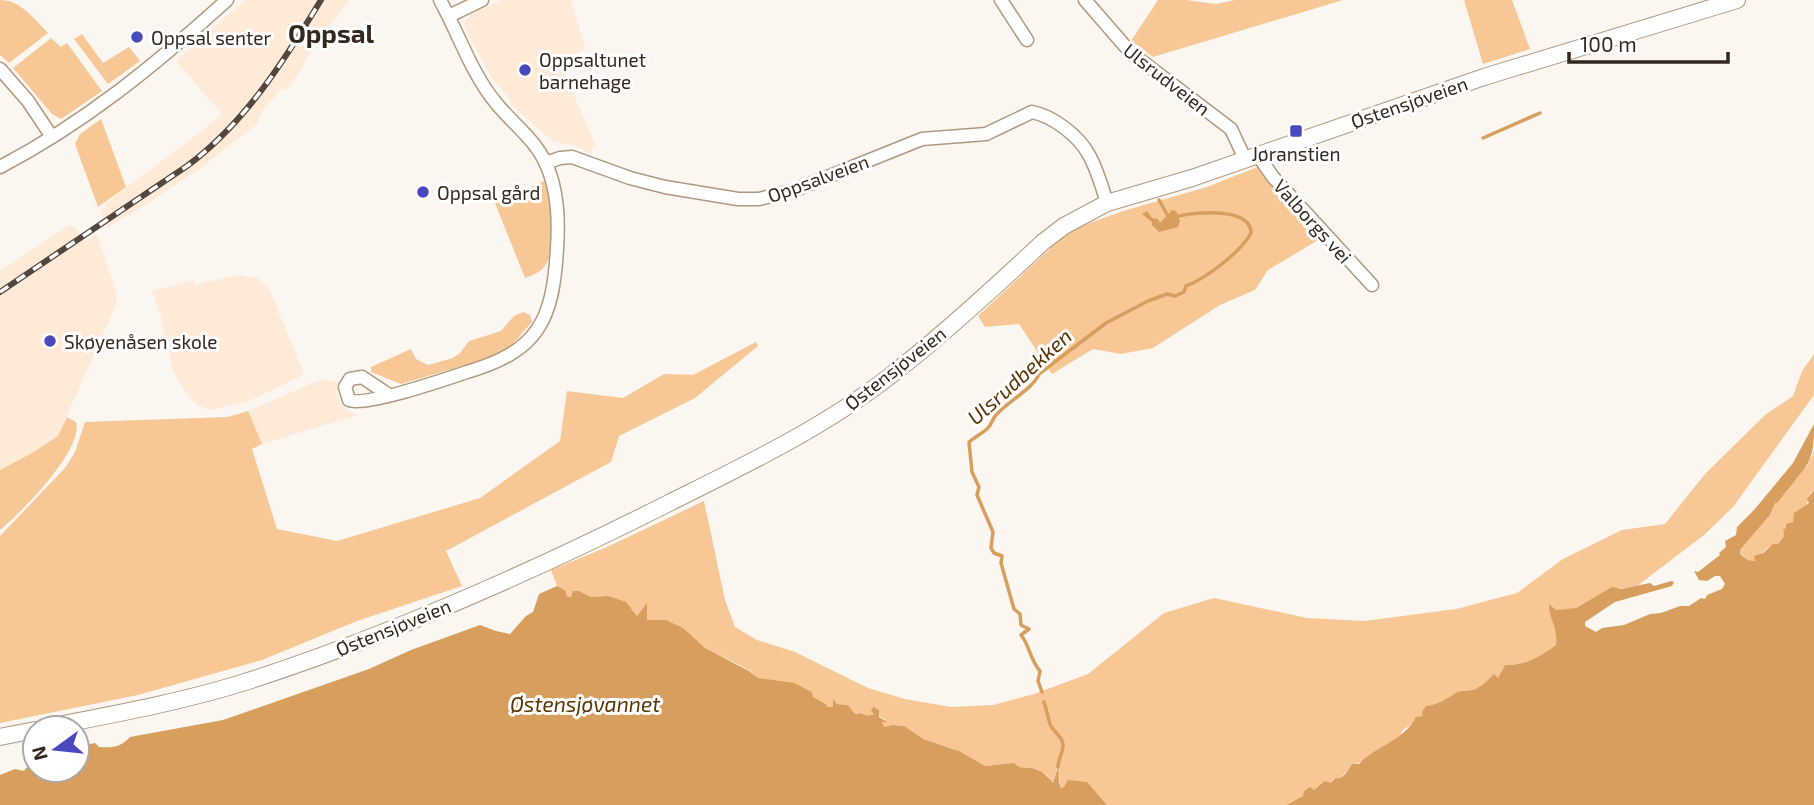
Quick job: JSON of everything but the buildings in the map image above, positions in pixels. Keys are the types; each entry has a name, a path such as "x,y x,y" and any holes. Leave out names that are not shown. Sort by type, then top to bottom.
{"main road":[{"name":"Østensjøveien","path":"91,718 193,696 278,671 438,609 627,524 771,451 836,414 890,377 1064,226 1107,203 1181,182 1517,66 1737,0"},
{"path":"0,737 21,733"}],"street":[{"path":"0,167 52,137 141,76 227,0"},
{"path":"389,395 496,363 515,353 538,330 553,295 558,242 554,189 546,163 527,134 496,103 480,79 440,0"},
{"path":"449,16 482,0"},
{"path":"1001,0 1027,40"},
{"name":"Ulsrudveien","path":"1085,0 1131,53 1231,129 1251,156"},
{"path":"0,69 29,101 52,137"},
{"name":"Oppsalveien","path":"546,163 559,158 572,158 665,187 738,199 759,199 795,190 912,142 938,137 986,134 1032,112 1055,121 1084,148 1093,164 1107,203"},
{"name":"Valborgs vei","path":"1251,156 1372,285"}],"shaded area":[{"path":"0,0 21,7 48,33 9,63 0,55"},
{"path":"245,0 349,0 310,52 297,77 286,90 281,89 262,112 256,125 202,167 107,227 100,211 107,207 106,203 222,114 176,61"},
{"name":"Oppsaltunet barnehage","path":"502,0 571,0 584,45 583,50 558,59 596,146 591,153 552,141 511,104 510,99 493,80 463,25 471,14"},
{"path":"1158,0 1216,4 1235,0 1343,0 1153,57 1131,41"},
{"path":"1464,0 1512,0 1530,49 1483,64"},
{"path":"82,34 103,63 129,47 140,61 108,84 74,39"},
{"path":"51,38 61,47 67,43 102,91 61,119 52,114 13,68"},
{"path":"101,119 126,187 98,207 75,144 80,134"},
{"path":"1260,166 1325,236 1268,270 1255,290 1220,305 1153,348 1121,354 1093,349 1052,374 1019,324 985,327 978,316 1070,230 1123,211 1207,187"},
{"path":"544,181 551,215 550,254 540,271 525,278 495,203"},
{"name":"Skøyenåsen skole","path":"69,225 76,228 85,242 97,234 114,285 116,305 58,436 0,470 0,271"},
{"path":"237,275 258,278 269,288 304,375 244,403 210,410 199,406 190,398 173,371 161,317 152,291 193,280 195,285"},
{"path":"523,312 530,315 532,322 511,346 489,358 401,384 371,372 371,367 411,349 416,359 428,365 453,358 469,341 501,331 514,316"},
{"path":"756,342 758,346 695,398 619,436 611,462 446,551 462,586 357,621 262,660 138,695 44,714 21,714 21,719 0,723 0,536 65,468 75,452 85,422 228,417 248,411 262,444 252,449 277,529 337,541 480,498 560,441 567,391 623,398 664,374 693,375"},
{"path":"1814,354 1814,395 1733,507 1704,535 1637,586 1606,591 1574,609 1556,610 1550,605 1556,629 1556,645 1533,660 1505,665 1498,678 1490,678 1475,689 1465,690 1429,706 1423,716 1404,729 1391,744 1355,764 1340,778 1334,778 1331,783 1288,805 1107,805 1082,784 1061,788 1057,768 1053,784 1047,775 1037,769 1021,769 1005,764 985,766 954,749 923,739 898,725 884,727 882,722 885,720 875,713 867,717 855,714 848,705 837,704 833,699 833,707 827,707 813,697 812,692 800,687 763,681 744,667 707,649 672,623 647,620 647,604 637,616 632,609 608,596 591,597 573,591 572,597 567,596 565,590 557,586 551,570 704,501 725,600 735,627 757,640 795,652 868,688 905,699 951,707 993,705 1034,694 1088,674 1164,613 1214,598 1307,618 1364,621 1456,609 1517,593 1563,559 1622,530 1665,524 1705,474 1765,415 1793,396 1802,371"},
{"path":"322,379 337,382 337,394 341,404 349,412 358,415 262,444 248,411"},
{"path":"67,417 76,422 76,434 61,464 22,510 0,530 0,470 58,436"},
{"path":"1814,451 1814,490 1804,508 1797,518 1783,529 1784,536 1778,544 1768,548 1755,561 1748,560 1740,550 1770,515 1775,502 1807,466"}],"water":[{"path":"1172,210 1176,211 1180,221 1178,227 1159,232 1142,214 1147,211 1160,223"},
{"path":"1814,424 1813,448 1808,463 1775,503 1770,515 1740,550 1740,554 1755,561 1754,556 1763,553 1773,544 1778,544 1784,536 1783,529 1786,524 1793,522 1794,513 1809,503 1807,499 1814,490 1814,805 1287,805 1303,796 1304,791 1310,787 1314,790 1325,781 1331,783 1335,778 1343,776 1352,764 1359,764 1397,738 1416,717 1423,716 1422,712 1426,706 1458,692 1475,689 1494,674 1498,678 1505,665 1532,660 1556,645 1549,604 1556,610 1576,608 1612,587 1621,589 1650,583 1654,586 1674,582 1672,586 1615,602 1585,622 1585,626 1596,632 1602,628 1624,625 1650,614 1689,606 1722,589 1725,584 1720,576 1707,581 1699,580 1694,571 1698,572 1720,555 1726,547 1725,541 1736,535 1737,527 1793,463"},
{"name":"Østensjøvannet","path":"557,586 571,597 573,591 591,597 608,596 626,602 637,616 647,603 647,620 666,620 683,628 705,648 758,678 794,683 812,692 813,697 827,707 833,707 833,699 837,704 848,705 855,714 867,716 874,714 871,711 873,707 879,710 879,717 887,722 882,722 884,727 904,726 923,739 959,751 985,766 1014,763 1019,767 1040,771 1053,783 1058,767 1061,788 1068,780 1087,782 1107,805 0,805 0,775 15,769 21,770 21,784 91,784 91,744 113,747 130,737 223,720 369,669 411,650 480,625 510,634 533,612 539,594"}],"waterway":[{"path":"1483,138 1540,113"},
{"name":"Ulsrudbekken","path":"1159,200 1168,216"},
{"name":"Ulsrudbekken","path":"1042,692 1038,681 1040,671 1021,635 1029,629 1021,625 1020,614 1014,609 1001,563 1002,556 994,553 991,548 993,532 977,495 979,487 972,472 969,442 989,427 996,415 1032,385 1039,374 1106,323 1148,301 1167,294 1175,296 1184,292 1186,286 1231,256 1251,233 1249,225 1233,215 1197,213 1179,216"},
{"name":"Ulsrudbekken","path":"1044,702 1050,724 1063,742 1058,767"}],"railway":[{"path":"0,292 187,166 208,149 262,90 321,0"}],"place":[{"name":"Oppsal senter","path":"137,37"},
{"name":"Oppsaltunet barnehage","path":"525,70"},
{"name":"Jøranstien","path":"1296,131"},
{"name":"Oppsal gård","path":"423,192"},
{"name":"Skøyenåsen skole","path":"50,341"}],"district":[{"name":"Oppsal","path":"331,32"}]}
